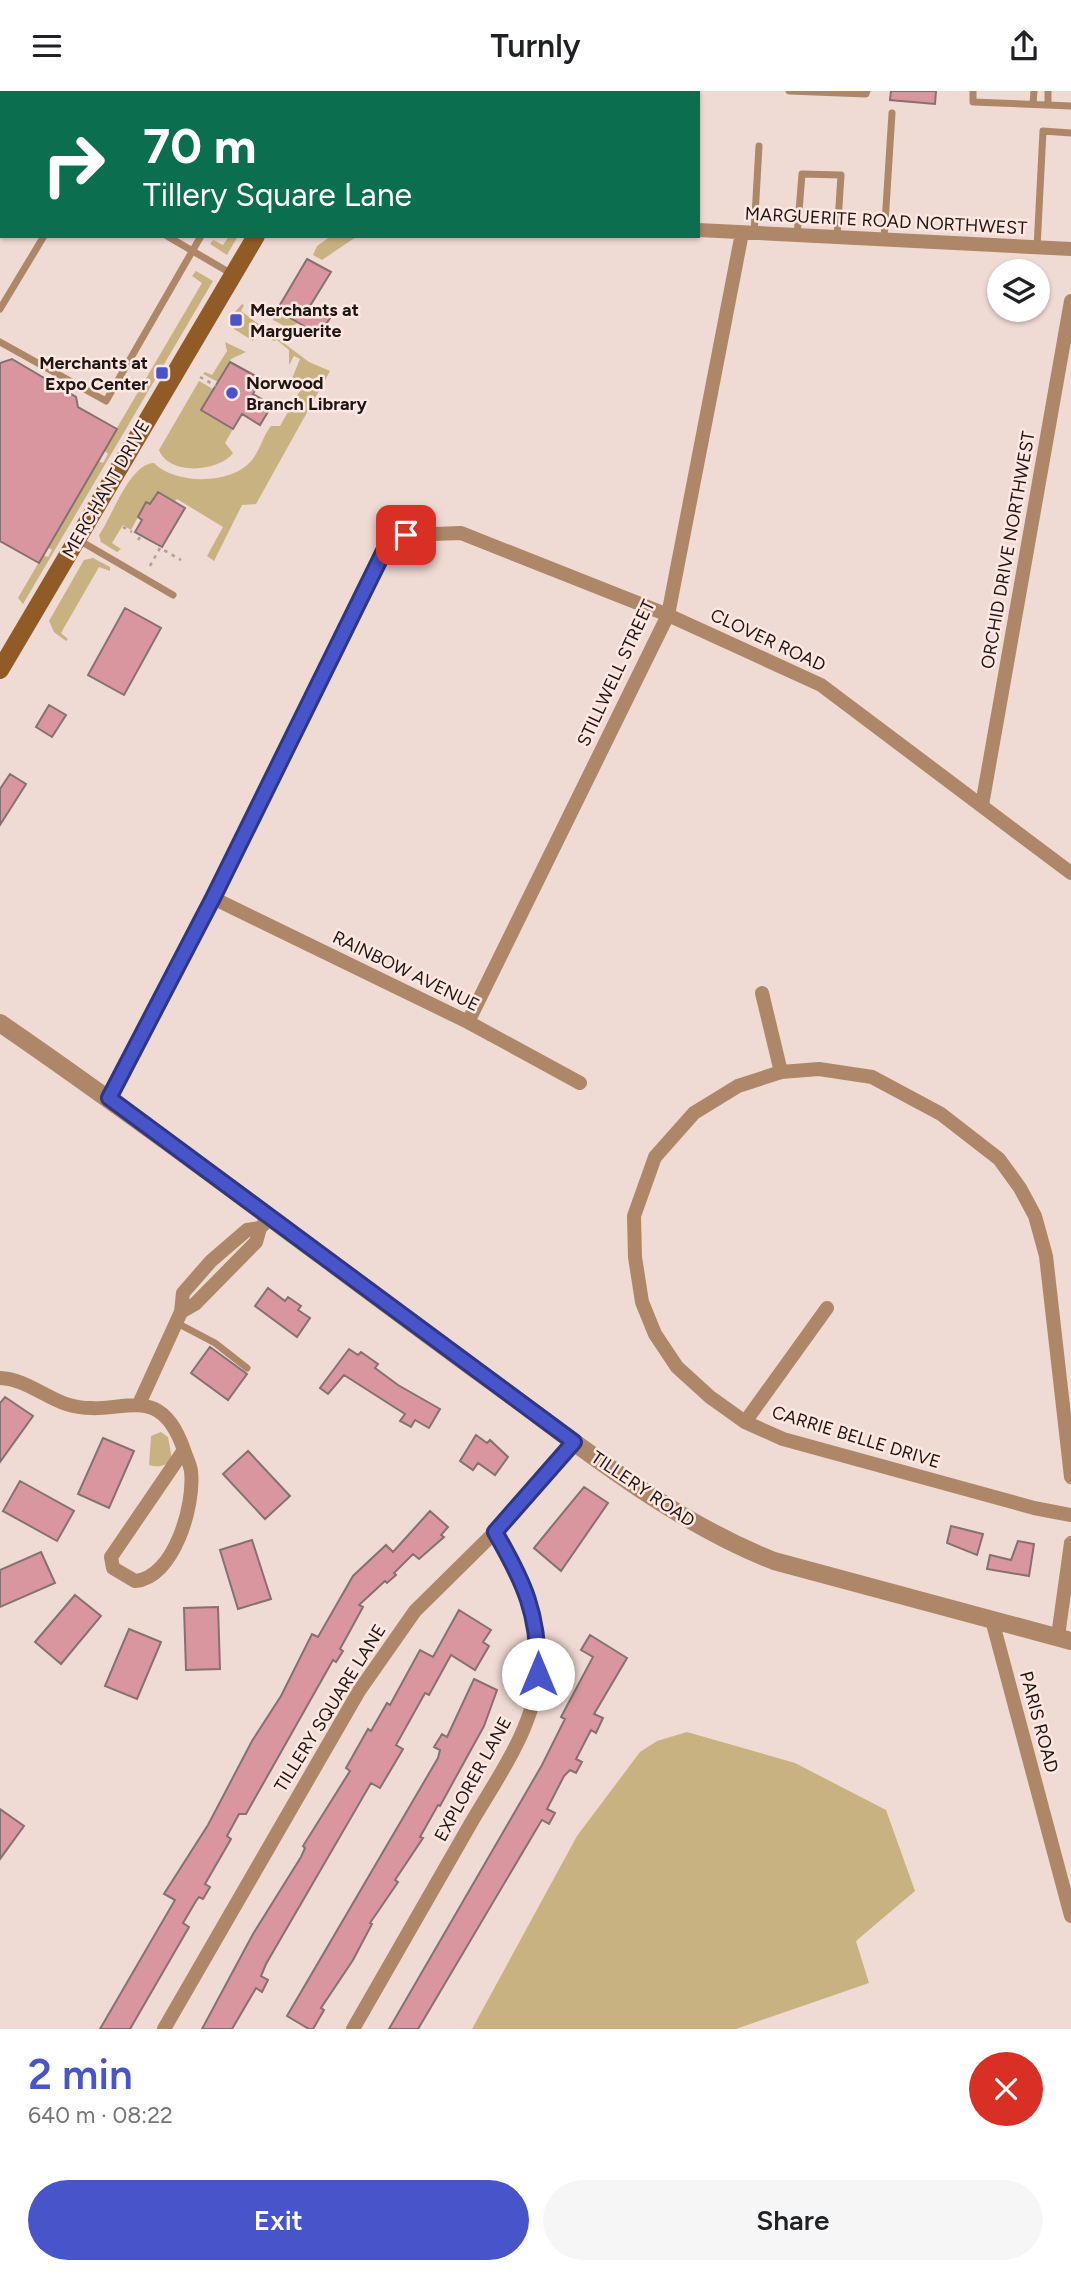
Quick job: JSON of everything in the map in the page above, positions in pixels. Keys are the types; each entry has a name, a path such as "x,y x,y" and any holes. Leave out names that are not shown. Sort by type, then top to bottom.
{"main road":[{"name":"MERCHANT DRIVE","path":"0,670 255,238"}],"street":[{"name":"MARGUERITE ROAD NORTHWEST","path":"700,230 1071,249"},
{"name":"STILLWELL STREET","path":"468,1022 668,615 748,233"},
{"name":"ORCHID DRIVE NORTHWEST","path":"982,804 1071,301"},
{"name":"CLOVER ROAD","path":"213,898 385,549 406,535 461,533 668,615 821,685 1071,873"},
{"name":"RAINBOW AVENUE","path":"213,898 468,1022 580,1083"},
{"path":"109,1098 213,898"},
{"path":"762,993 781,1072"},
{"name":"TILLERY ROAD","path":"0,1023 109,1098 265,1223 687,1520 727,1543 774,1561 1064,1638"},
{"name":"CARRIE BELLE DRIVE","path":"1071,1477 1064,1356 1046,1256 1035,1216 999,1159 941,1114 872,1077 819,1069 781,1072 738,1086 694,1113 655,1157 634,1216 635,1257 642,1302 655,1334 677,1367 710,1398 744,1422 797,1443 1034,1508 1071,1515"},
{"path":"139,1404 179,1317 256,1242 265,1223"},
{"path":"744,1422 827,1308"},
{"path":"0,1378 11,1378 63,1403 81,1407 139,1404 167,1416 176,1429 184,1450 191,1470 191,1493 180,1538 153,1574 135,1581 114,1568 111,1557 184,1450"},
{"name":"TILLERY SQUARE LANE","path":"164,2029 376,1664 415,1612 495,1532 574,1442"},
{"name":"EXPLORER LANE","path":"353,2029 513,1749 534,1700 538,1661 536,1622 518,1571 495,1532"},
{"path":"1064,1638 1071,1543"},
{"name":"PARIS ROAD","path":"992,1620 1071,1916"}],"lane":[{"path":"789,91 866,94 867,91"},
{"path":"973,91 973,102 1071,106"},
{"path":"1033,104 1034,91"},
{"path":"1048,91 1048,105"},
{"path":"884,240 892,113"},
{"path":"1037,248 1043,131 1071,133"},
{"path":"748,233 760,146"},
{"path":"797,236 803,174 841,175 837,238"},
{"path":"0,309 43,238"},
{"path":"171,238 232,275"},
{"path":"0,342 106,401 200,238"},
{"path":"77,539 173,595"},
{"path":"179,1317 247,1368"}],"path":[{"path":"200,377 216,386"},
{"path":"123,527 132,532"},
{"path":"150,566 160,548 181,560"}],"shaded area":[{"path":"228,238 237,238 227,255 210,244 213,240 223,245"},
{"path":"328,238 355,238 322,260 313,255 317,246"},
{"path":"196,271 213,281 23,604 18,598 43,555 48,557 52,550 48,547 98,461 103,463 108,454 104,450 202,283 192,276"},
{"path":"244,305 241,311 309,362 330,371 256,504 242,505 214,561 207,556 223,527 177,499 174,502 158,492 150,504 146,502 131,530 123,525 112,543 121,549 117,552 101,542 99,535 122,492 137,472 145,465 154,463 175,475 203,479 218,478 243,468 255,456 271,426 280,426 302,387 289,386 300,359 294,356 289,365 289,350 277,340 273,341 264,330 257,329 253,341 234,329 233,314"},
{"path":"277,310 298,323 288,328 273,320"},
{"path":"225,342 246,352 231,359 218,382 203,374 205,372 212,375 227,351"},
{"path":"199,381 213,389 202,410 233,429 225,443 233,453 217,464 183,467 164,458 159,450"},
{"path":"93,558 110,567 110,571 99,567 61,633 68,639 66,641 54,632 49,621 84,560"},
{"path":"161,1432 168,1437 172,1459 162,1466 149,1465 151,1436"},
{"path":"687,1732 795,1763 886,1810 915,1891 856,1941 869,1983 736,2029 472,2029 577,1836 640,1752 657,1741"}],"building":[{"path":"891,91 936,91 935,104 890,100"},
{"path":"307,259 331,272 310,306 330,318 319,335 277,310"},
{"path":"12,359 76,397 78,407 117,429 39,563 0,541 0,363"},
{"name":"Norwood Branch Library","path":"230,362 261,379 253,394 272,405 260,425 242,414 233,429 201,410"},
{"path":"158,492 185,508 162,547 135,532 142,520 138,517 146,502 150,504"},
{"path":"125,608 161,628 124,695 88,675"},
{"path":"49,705 66,715 52,737 36,727"},
{"path":"10,774 26,784 0,825 0,789"},
{"path":"268,1288 285,1301 288,1297 301,1306 298,1310 310,1318 297,1337 255,1306"},
{"path":"210,1347 247,1374 228,1400 191,1373"},
{"path":"349,1349 358,1355 361,1352 378,1364 375,1368 398,1385 440,1409 429,1428 415,1420 411,1427 400,1421 405,1414 344,1375 328,1394 320,1388"},
{"path":"5,1397 33,1416 0,1462 0,1403"},
{"path":"476,1435 487,1443 490,1440 508,1457 495,1475 478,1463 473,1470 460,1461"},
{"path":"103,1438 134,1451 109,1508 78,1494"},
{"path":"248,1451 290,1496 265,1519 223,1474"},
{"path":"20,1481 74,1511 57,1541 3,1511"},
{"path":"584,1487 608,1503 561,1571 534,1548"},
{"path":"430,1511 448,1527 441,1535 444,1537 419,1559 413,1554 394,1573 396,1575 387,1583 385,1581 359,1605 363,1607 340,1649 343,1651 336,1662 333,1660 246,1814 239,1814 227,1836 231,1839 205,1884 210,1887 203,1899 199,1897 196,1901 183,1923 189,1927 130,2029 100,2029 175,1900 164,1894 208,1825 252,1741 281,1696 312,1634 318,1637 353,1576 386,1545 393,1552"},
{"path":"951,1526 983,1534 977,1555 947,1543"},
{"path":"252,1540 271,1599 238,1609 220,1550"},
{"path":"1018,1541 1034,1544 1029,1576 987,1569 990,1555 1011,1560"},
{"path":"41,1552 55,1583 0,1607 0,1570"},
{"path":"75,1595 101,1616 61,1664 35,1642"},
{"path":"218,1607 220,1669 186,1670 184,1608"},
{"path":"459,1610 491,1630 483,1642 489,1646 475,1670 451,1655 429,1695 425,1693 396,1745 403,1749 380,1788 371,1783 266,1964 261,1976 268,1980 262,1992 256,1988 232,2029 202,2029 253,1934 301,1857 305,1848 303,1846 350,1771 346,1768 368,1729 371,1731 387,1703 390,1705 420,1650 433,1657"},
{"path":"129,1629 161,1642 137,1699 105,1686"},
{"path":"590,1635 627,1658 594,1714 603,1718 596,1733 591,1730 576,1759 582,1762 576,1773 570,1770 564,1776 547,1809 555,1813 549,1824 542,1820 540,1823 418,2029 389,2029 542,1765 565,1719 561,1717 593,1657 581,1650"},
{"path":"474,1679 497,1690 484,1726 420,1837 423,1838 395,1880 398,1882 370,1923 372,1924 353,1960 321,2008 324,2010 313,2029 309,2029 287,2016 438,1758 440,1750 434,1747 442,1734 447,1737"},
{"path":"0,1809 24,1826 0,1859"}],"place":[{"name":"Merchants at Marguerite","path":"236,320"},
{"name":"Merchants at Expo Center","path":"162,373"},
{"name":"Norwood Branch Library","path":"232,393"}],"route":[{"path":"406,535 385,549 213,898 109,1098 574,1442 495,1532 529,1596 539,1647 538,1674"}]}
